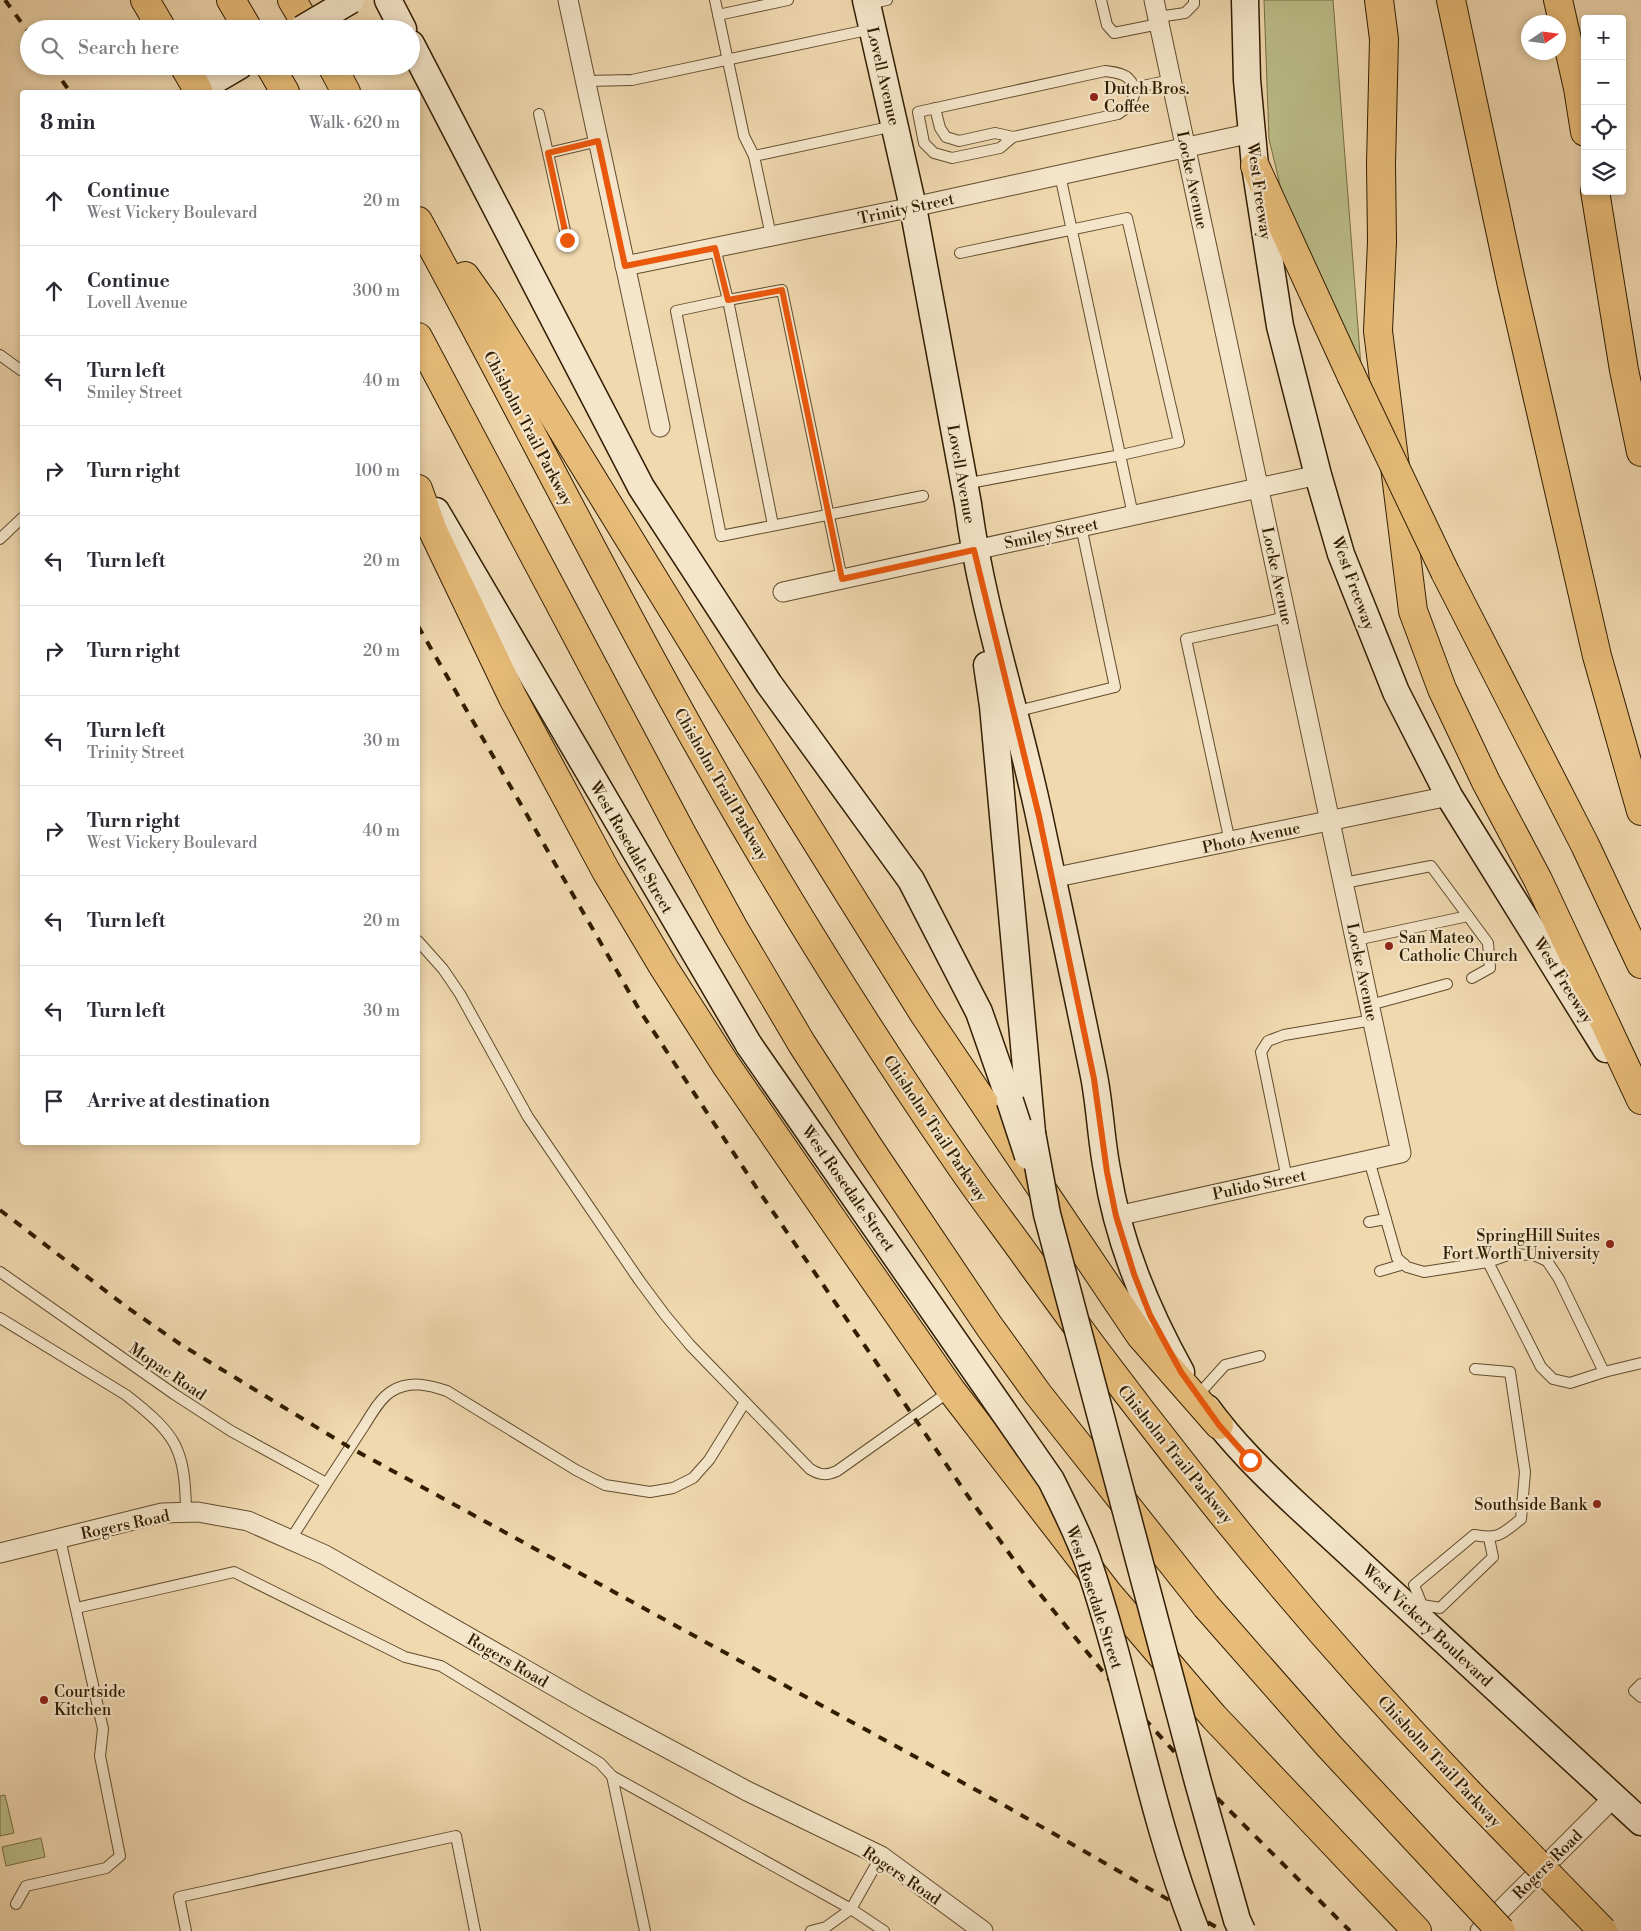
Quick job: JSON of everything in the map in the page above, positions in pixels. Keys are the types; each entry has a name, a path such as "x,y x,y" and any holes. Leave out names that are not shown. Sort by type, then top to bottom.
{"highway":[{"path":"145,0 157,20"},
{"path":"231,0 243,20"},
{"path":"292,0 304,20"},
{"path":"1379,0 1384,39 1380,164 1382,242 1378,331 1414,611 1442,689 1478,765 1538,880 1641,1100"},
{"path":"1451,0 1511,281 1597,656 1641,811"},
{"path":"1558,0 1581,107"},
{"path":"189,75 198,90"},
{"path":"275,75 284,90"},
{"path":"337,75 345,90"},
{"path":"1255,166 1444,572 1585,845 1641,964"},
{"path":"1596,195 1633,380 1641,452"},
{"path":"420,211 488,307 703,661 929,1022 1140,1335 1219,1425"},
{"name":"Chisholm Trail Parkway","path":"420,225 669,692 772,872 908,1089 961,1167 1152,1426 1265,1564 1432,1754 1603,1931"},
{"path":"420,341 733,927 802,1044 989,1326 1038,1394 1206,1606 1329,1746 1501,1931"},
{"path":"420,495 433,531 513,698 611,879 664,968 726,1065 951,1390 1107,1592 1214,1717 1417,1931"}],"main road":[{"path":"317,20 350,0"},
{"path":"388,0 398,20"},
{"name":"West Freeway","path":"1245,0 1247,80 1255,166 1280,326 1318,475 1341,554 1396,692 1449,796 1641,1104"},
{"name":"Lovell Avenue","path":"873,8 903,117 913,207 964,484 974,550 1039,816 1094,1079 1107,1172 1116,1216 1134,1274 1150,1315 1181,1372 1219,1425"},
{"path":"420,61 641,487 769,684 911,880 979,1012 1047,1214 1198,1782 1237,1920 1242,1931"},
{"path":"201,90 225,75"},
{"name":"West Rosedale Street","path":"420,483 749,1045 1051,1480 1086,1559 1183,1898 1196,1931"},
{"path":"974,550 978,604 994,716 1032,1133 1047,1214"},
{"name":"West Vickery Boulevard","path":"1219,1425 1250,1460 1298,1506 1418,1608 1641,1822"}],"street":[{"path":"568,0 660,427"},
{"name":"Locke Avenue","path":"1157,14 1402,1153"},
{"name":"Trinity Street","path":"625,266 913,207 1252,133"},
{"name":"Smiley Street","path":"784,592 1318,475"},
{"name":"Photo Avenue","path":"1052,878 1449,796"},
{"name":"Pulido Street","path":"1116,1216 1402,1153"},
{"name":"Rogers Road","path":"1,1548 60,1539 162,1514 186,1512 221,1515 248,1521 325,1555 594,1709 747,1791 880,1856 983,1931"},
{"name":"Rogers Road","path":"1480,1931 1614,1797"}],"lane":[{"path":"715,0 744,136 754,156 771,236"},
{"path":"718,15 788,0"},
{"path":"1101,0 1106,25 1114,33 1157,14 1185,13 1194,4 1194,0"},
{"path":"586,81 632,80 728,60 873,8"},
{"path":"754,156 936,108 1105,72 1117,73 1128,78 1134,88 1134,98 1128,108 1118,114 1013,138 1000,148 952,158 934,153 903,117"},
{"path":"1134,88 1171,80"},
{"path":"936,108 940,128 946,137 959,141 995,133 1013,138"},
{"path":"539,114 567,240"},
{"path":"548,153 598,141"},
{"path":"1060,175 1133,515"},
{"path":"960,253 1127,218 1178,442 1121,456 964,484"},
{"path":"715,248 728,300 772,525"},
{"path":"842,579 829,516 782,290 676,311 721,536 772,525 829,516 923,496"},
{"path":"0,355 20,370"},
{"path":"0,540 20,520"},
{"path":"1014,712 1115,687 1082,526"},
{"path":"1230,842 1186,638 1287,617"},
{"path":"1344,883 1431,866 1488,943 1490,968 1472,978"},
{"path":"1356,940 1468,916"},
{"path":"420,943 443,969 460,994 528,1117 639,1280 690,1345 810,1469 819,1474 827,1475 837,1471 951,1390"},
{"path":"1287,1178 1261,1052 1268,1041 1371,1012 1446,984"},
{"path":"1369,1160 1397,1258 1407,1267 1424,1272 1488,1262 1511,1254 1534,1255 1547,1261 1559,1279 1604,1372"},
{"path":"1369,1222 1386,1219"},
{"path":"1488,1262 1541,1367 1553,1379 1570,1384 1604,1372 1641,1364"},
{"path":"1380,1270 1404,1264"},
{"name":"Mopac Road","path":"0,1272 174,1394 231,1431 326,1483"},
{"path":"0,1318 126,1396 144,1409 168,1433 177,1446 182,1461 186,1479 186,1512"},
{"path":"1198,1395 1225,1365 1260,1356"},
{"path":"1475,1369 1510,1372 1525,1472 1521,1519 1503,1534 1489,1538 1474,1535 1414,1585 1418,1608 1440,1608 1493,1557 1489,1538"},
{"path":"291,1539 349,1447 380,1403 391,1391 408,1384 427,1384 447,1391 576,1470 605,1484 650,1492 673,1488 693,1478 710,1460 745,1402"},
{"path":"16,1904 26,1886 106,1868 120,1856 100,1756 102,1729 60,1539"},
{"path":"76,1608 234,1572 405,1658 441,1666 600,1763 612,1776 851,1909 884,1931"},
{"path":"1641,1684 1634,1691 1641,1697"},
{"path":"612,1776 645,1931"},
{"path":"186,1931 179,1897 456,1836 474,1931"},
{"path":"811,1931 826,1927 851,1909 880,1856"}],"green space":[{"path":"1264,0 1333,0 1361,367 1301,247 1281,189 1269,139"},
{"path":"5,1795 14,1833 0,1836 0,1796"},
{"path":"41,1838 45,1857 6,1866 2,1847"}],"railway":[{"path":"5,0 20,21"},
{"path":"58,75 69,90"},
{"path":"420,629 640,1011 758,1190 970,1499 1027,1578 1112,1683 1208,1789 1350,1931"},
{"path":"0,1210 128,1308 180,1344 349,1447 1009,1808 1223,1931"}],"place":[{"name":"Dutch Bros. Coffee","path":"1094,97"},
{"name":"San Mateo Catholic Church","path":"1389,946"},
{"name":"SpringHill Suites Fort Worth University","path":"1610,1244"},
{"name":"Southside Bank","path":"1597,1504"},
{"name":"Courtside Kitchen","path":"44,1700"}],"route":[{"path":"567,240 548,153 598,141 625,266 715,248 728,300 782,290 842,579 974,550 1039,816 1094,1079 1107,1172 1116,1216 1134,1274 1150,1315 1166,1345 1181,1372 1219,1425 1250,1460"}]}
